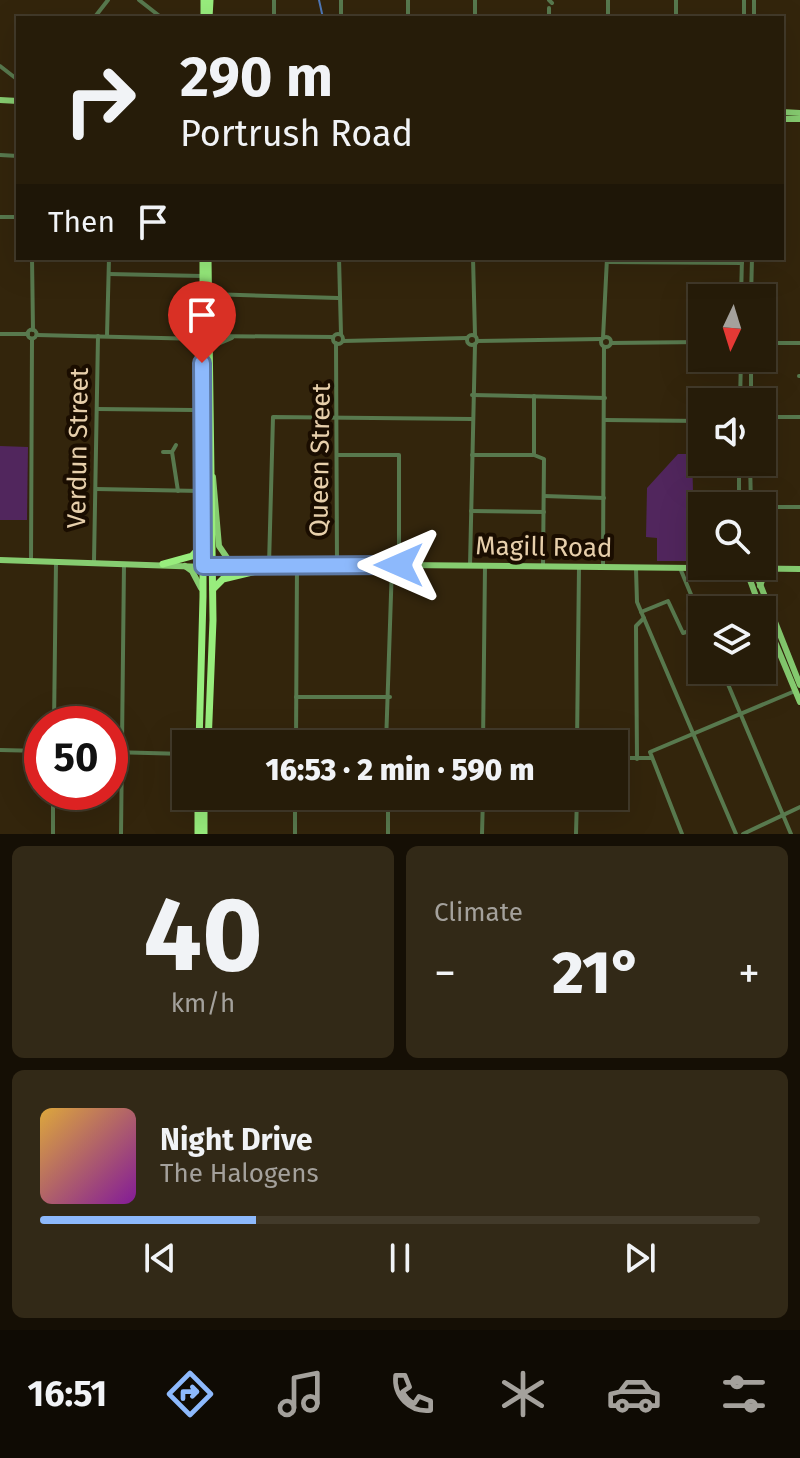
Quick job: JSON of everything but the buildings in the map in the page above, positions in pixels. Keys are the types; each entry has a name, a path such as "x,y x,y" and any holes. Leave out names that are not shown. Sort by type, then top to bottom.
{"highway":[{"path":"206,260 202,328 208,351 213,567 208,730"},
{"path":"206,260 208,296 202,389 201,491 206,730"},
{"path":"163,564 192,556 202,544"},
{"path":"213,589 223,579 269,568"},
{"path":"198,834 200,810"},
{"path":"202,810 204,834"}],"main road":[{"path":"212,471 219,546 234,568"},
{"name":"Magill Road","path":"0,560 234,568 297,564 688,568"},
{"path":"182,564 194,573 203,594"},
{"name":"Magill Road","path":"776,569 800,569"},
{"path":"756,580 798,688 800,702"},
{"path":"760,587 762,580"},
{"path":"776,641 798,688"}],"street":[{"path":"96,16 108,0"},
{"path":"139,0 159,16"},
{"path":"0,66 16,78"},
{"path":"31,561 32,260"},
{"path":"107,336 109,260"},
{"name":"Queen Street","path":"337,565 339,260"},
{"path":"470,566 473,260"},
{"path":"603,567 607,260 742,260 741,284"},
{"path":"751,284 752,260"},
{"path":"109,274 203,276"},
{"path":"208,296 338,298"},
{"path":"181,337 197,334 202,328"},
{"path":"0,334 688,342"},
{"name":"Verdun Street","path":"94,561 98,336"},
{"path":"208,351 213,345 234,337"},
{"path":"776,343 800,343"},
{"path":"472,395 605,398"},
{"path":"534,396 534,455"},
{"path":"97,409 194,410"},
{"path":"269,568 271,420 275,416 472,419"},
{"path":"776,417 800,417"},
{"path":"605,420 688,421"},
{"path":"176,445 172,452 178,491"},
{"path":"163,452 172,452"},
{"path":"338,455 399,455 388,730"},
{"path":"472,455 534,455 544,459 543,567"},
{"path":"96,489 201,491"},
{"path":"544,496 604,498"},
{"path":"776,507 800,507"},
{"path":"471,511 544,512"},
{"path":"54,706 56,561"},
{"path":"122,706 124,562"},
{"path":"296,730 297,564"},
{"path":"483,730 485,566"},
{"path":"577,730 579,567"},
{"path":"636,568 636,599 736,834"},
{"path":"680,568 692,596"},
{"path":"641,612 668,601 683,633 688,631"},
{"path":"637,759 636,626 644,618"},
{"path":"728,684 791,834"},
{"path":"628,759 650,755 798,688"},
{"path":"296,697 390,697"},
{"path":"0,750 24,751"},
{"path":"128,752 172,754"},
{"path":"650,755 682,834"},
{"path":"743,834 800,807"},
{"path":"53,810 53,834"},
{"path":"121,810 121,834"},
{"path":"295,810 295,834"},
{"path":"388,810 388,834"},
{"path":"482,834 483,810"},
{"path":"576,834 577,810"}],"shaded area":[{"path":"0,446 28,447 27,520 0,520"},
{"path":"678,454 688,454 688,476 693,476 693,491 739,492 688,492 688,561 657,561 657,538 646,537 647,488"}],"waterway":[{"path":"319,0 323,16"}],"route":[{"path":"202,363 203,566 399,565"}]}
